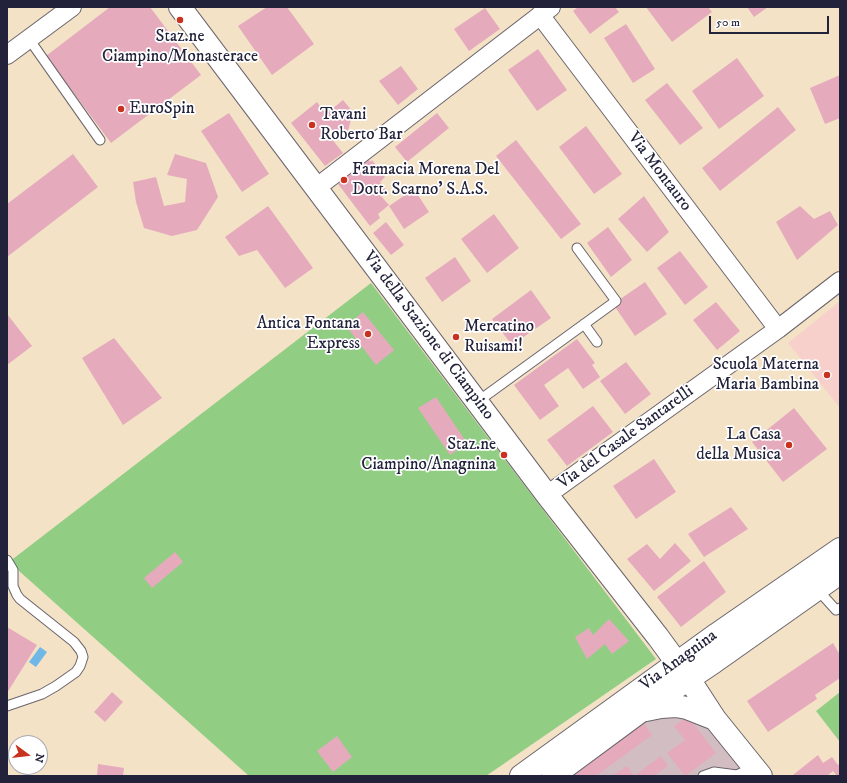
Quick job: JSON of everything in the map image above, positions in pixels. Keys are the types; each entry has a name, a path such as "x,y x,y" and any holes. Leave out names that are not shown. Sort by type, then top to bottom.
{"main road":[{"name":"Via della Stazione di Ciampino","path":"180,7 547,495 683,671 715,719 757,772"},
{"name":"Via Anagnina","path":"521,776 683,671 840,549"},
{"name":"Via Anagnina","path":"554,776 641,711 683,671 714,662 840,573"},
{"path":"714,662 712,702 715,719"},
{"path":"641,711 676,706 686,708 715,719"}],"street":[{"path":"15,45 72,7"},
{"path":"316,188 547,9"},
{"name":"Via Montauro","path":"547,9 778,329"},
{"name":"Via del Casale Santarelli","path":"547,495 778,329 840,281"}],"lane":[{"path":"15,45 100,140"},
{"path":"477,402 616,301 577,248"},
{"path":"584,324 597,342"},
{"path":"7,560 13,570 13,586 20,599 74,642 83,656 80,666 76,672 59,684 42,694 7,706"},
{"path":"817,589 836,610 840,608"},
{"path":"703,776 714,772 737,775 757,772"}],"shaded area":[{"name":"Scuola Materna Maria Bambina","path":"840,301 840,408 788,343"},
{"path":"686,692 728,754 753,776 570,776"}],"green space":[{"path":"371,283 656,659 486,776 249,776 9,562"},
{"path":"840,692 840,742 816,711"}],"water":[{"path":"40,647 47,652 36,667 29,662"}],"building":[{"name":"EuroSpin","path":"110,7 150,7 201,75 111,143 46,56"},
{"path":"267,7 287,7 314,44 272,75 238,26"},
{"path":"578,7 615,7 619,12 590,34 573,11"},
{"path":"646,7 708,7 712,12 672,42"},
{"path":"747,7 768,7 754,17"},
{"path":"485,8 500,29 469,51 454,29"},
{"path":"626,24 655,69 633,83 604,38"},
{"path":"538,49 567,90 537,111 508,70"},
{"path":"737,58 764,96 719,129 692,91"},
{"path":"401,66 418,89 398,105 379,81"},
{"path":"840,75 840,118 825,124 810,88"},
{"path":"667,83 703,128 680,145 645,100"},
{"path":"343,100 353,112 348,131 339,138 329,126 324,129 343,153 325,166 291,123 317,102 326,114"},
{"path":"778,107 796,130 720,191 702,168"},
{"path":"229,113 269,174 242,192 201,131"},
{"path":"437,113 449,128 407,162 395,147"},
{"path":"586,126 622,174 594,194 559,147"},
{"path":"516,140 581,224 561,239 496,156"},
{"path":"73,154 98,187 7,257 7,204"},
{"path":"175,154 206,163 218,197 197,230 172,236 144,228 136,202 133,182 156,177 164,206 185,202 187,179 167,175"},
{"path":"369,160 371,162 372,160 385,177 380,182 387,191 381,196 389,205 378,214 380,218 370,226 338,184"},
{"path":"414,189 429,212 404,229 389,206"},
{"path":"644,196 669,232 647,252 618,219"},
{"path":"268,206 313,268 285,288 257,250 239,256 225,237"},
{"path":"800,206 814,219 830,211 838,225 797,260 776,222"},
{"path":"494,214 519,248 487,273 461,239"},
{"path":"386,222 404,245 391,255 373,233"},
{"path":"608,227 632,260 611,277 587,243"},
{"path":"680,251 708,287 685,305 657,268"},
{"path":"455,257 471,281 442,302 425,278"},
{"path":"645,282 667,314 635,336 613,304"},
{"path":"531,290 551,318 512,345 492,319"},
{"path":"716,302 740,331 717,350 693,320"},
{"path":"363,312 394,350 376,365 346,326"},
{"path":"7,314 32,346 7,365"},
{"path":"114,338 162,398 123,425 82,358"},
{"path":"577,339 595,363 592,365 600,377 583,389 568,368 544,385 559,406 540,420 514,385"},
{"path":"626,362 651,394 625,414 600,381"},
{"path":"436,397 467,443 450,455 418,408"},
{"path":"593,406 613,432 567,466 547,440"},
{"name":"La Casa della Musica","path":"794,408 827,449 783,482 752,442"},
{"path":"654,459 676,492 636,519 613,486"},
{"path":"731,507 748,529 704,557 688,534"},
{"path":"675,543 691,561 654,591 627,559 647,544 660,559"},
{"path":"175,552 183,562 152,588 144,578"},
{"path":"704,561 726,592 681,627 657,597"},
{"path":"609,619 629,641 612,654 605,644 587,659 575,637 589,628 593,635"},
{"path":"7,627 37,645 7,693"},
{"path":"833,643 840,655 840,678 815,695 817,699 768,732 747,701"},
{"path":"112,692 123,702 105,722 94,712"},
{"path":"688,716 716,753 685,776 667,753 685,740 674,726"},
{"path":"643,722 652,735 596,776 570,776"},
{"path":"337,736 352,757 333,772 317,751"},
{"path":"818,755 823,763 832,757 838,765 840,764 840,774 837,776 833,771 827,776 793,775"},
{"path":"661,756 668,766 654,776 634,776"},
{"path":"98,764 124,768 123,776 97,776"},
{"path":"627,766 634,776 612,776"}],"place":[{"name":"Staz.ne Ciampino/Monasterace","path":"180,20"},
{"name":"EuroSpin","path":"121,109"},
{"name":"Tavani Roberto Bar","path":"312,125"},
{"name":"Farmacia Morena Del Dott. Scarno' S.A.S.","path":"344,180"},
{"name":"Antica Fontana Express","path":"368,334"},
{"name":"Mercatino Ruisami!","path":"456,337"},
{"name":"Scuola Materna Maria Bambina","path":"827,375"},
{"name":"La Casa della Musica","path":"789,445"},
{"name":"Staz.ne Ciampino/Anagnina","path":"504,455"}]}
